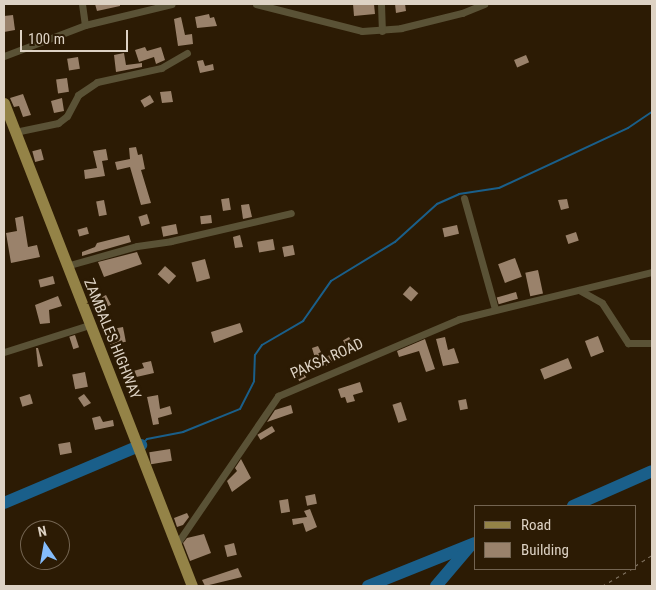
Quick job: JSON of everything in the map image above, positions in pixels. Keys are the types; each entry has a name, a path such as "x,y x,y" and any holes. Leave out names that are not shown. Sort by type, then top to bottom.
{"main road":[{"name":"ZAMBALES HIGHWAY","path":"4,103 192,586"}],"street":[{"path":"82,4 85,24"},
{"path":"4,56 85,24 172,4"},
{"path":"256,4 362,31 382,31 462,13 484,4"},
{"path":"381,4 382,31"},
{"path":"15,132 58,123 67,116 78,95 97,82 161,68 187,53"},
{"path":"464,198 495,309"},
{"path":"66,266 130,247 171,241 291,213"},
{"name":"PAKSA ROAD","path":"176,545 278,396 441,326 495,309 652,272"},
{"path":"579,290 602,303 628,343 652,343"},
{"path":"4,352 89,325"}],"path":[{"path":"636,565 652,556"},
{"path":"602,586 629,570"}],"building":[{"path":"95,4 120,4 120,6 97,11"},
{"path":"353,4 374,4 375,14 354,16"},
{"path":"395,4 405,4 406,11 396,13"},
{"path":"209,14 210,18 214,17 217,26 197,28 195,17"},
{"path":"13,15 15,30 4,32 4,16"},
{"path":"181,17 185,35 192,34 193,44 178,46 174,19"},
{"path":"145,47 147,51 161,47 165,60 156,64 154,57 139,62 135,50"},
{"path":"124,53 126,65 142,63 142,67 116,72 114,55"},
{"path":"526,55 529,62 517,67 514,60"},
{"path":"78,57 80,69 69,71 67,59"},
{"path":"203,60 205,66 213,64 214,70 200,73 197,61"},
{"path":"67,78 69,92 58,93 56,80"},
{"path":"171,91 173,102 162,103 160,92"},
{"path":"23,94 31,115 23,117 19,106 14,107 10,98"},
{"path":"150,95 154,102 144,107 140,100"},
{"path":"62,98 64,111 54,113 51,101"},
{"path":"136,147 138,155 142,154 145,169 141,170 151,203 141,205 130,167 117,170 115,162 130,159 129,148"},
{"path":"41,149 44,160 35,162 32,151"},
{"path":"106,149 108,160 102,161 105,176 85,179 84,170 97,168 93,151"},
{"path":"229,198 231,210 223,211 221,199"},
{"path":"567,199 569,208 561,210 558,200"},
{"path":"104,200 107,215 99,216 96,202"},
{"path":"249,204 252,217 243,219 241,205"},
{"path":"147,214 150,224 141,226 138,217"},
{"path":"211,215 212,223 201,224 200,216"},
{"path":"23,216 28,247 37,245 40,257 11,263 6,233 17,231 15,218"},
{"path":"176,224 178,234 163,237 161,227"},
{"path":"457,225 459,234 444,237 442,228"},
{"path":"87,227 89,234 79,236 77,230"},
{"path":"576,232 579,241 568,244 566,235"},
{"path":"129,235 131,242 82,256 82,252 95,247 97,243"},
{"path":"240,235 243,247 235,248 233,237"},
{"path":"273,239 275,250 259,253 257,242"},
{"path":"293,245 295,255 284,257 282,247"},
{"path":"137,252 142,264 104,277 98,262"},
{"path":"515,258 522,277 505,283 498,264"},
{"path":"205,259 210,278 197,282 191,263"},
{"path":"165,266 176,276 169,284 158,274"},
{"path":"538,270 543,293 530,296 525,273"},
{"path":"53,276 55,284 40,287 38,280"},
{"path":"410,286 418,293 411,302 403,294"},
{"path":"516,292 518,299 499,304 497,298"},
{"path":"106,295 111,305 99,311 94,301"},
{"path":"58,296 62,306 49,310 50,323 40,324 35,305"},
{"path":"240,323 243,332 214,343 211,332"},
{"path":"123,327 126,342 110,345 107,330"},
{"path":"75,335 79,347 73,349 69,337"},
{"path":"598,336 604,352 591,357 585,341"},
{"path":"349,337 355,347 349,351 343,341"},
{"path":"445,337 448,350 454,348 459,363 443,366 436,339"},
{"path":"425,339 435,369 426,372 419,351 399,357 397,351"},
{"path":"318,346 324,358 339,350 343,358 317,370 312,359 315,358 312,348"},
{"path":"36,348 38,348 43,366 38,367"},
{"path":"568,358 572,368 544,379 540,369"},
{"path":"151,361 154,373 132,378 130,372 144,368 142,363"},
{"path":"300,366 306,377 299,381 293,370"},
{"path":"85,372 88,387 75,389 72,374"},
{"path":"360,382 363,392 353,395 355,401 347,403 345,397 341,398 338,389"},
{"path":"30,394 33,404 22,407 19,397"},
{"path":"84,394 91,403 84,407 78,398"},
{"path":"158,395 160,409 170,406 172,414 158,418 159,424 153,425 147,397"},
{"path":"466,399 468,409 460,410 458,401"},
{"path":"401,402 407,420 398,423 392,405"},
{"path":"291,405 293,413 267,422 275,410"},
{"path":"100,416 103,422 113,420 114,426 95,430 92,418"},
{"path":"272,426 275,431 261,440 257,435"},
{"path":"70,442 72,453 60,455 58,444"},
{"path":"170,449 172,461 151,464 149,452"},
{"path":"241,459 251,478 232,492 227,481 237,471 235,468"},
{"path":"315,494 317,504 307,506 305,496"},
{"path":"288,499 290,512 281,513 279,500"},
{"path":"310,509 317,527 306,532 303,523 293,525 292,519 307,517 304,511"},
{"path":"187,513 189,517 183,525 177,527 174,518"},
{"path":"204,534 211,553 190,561 183,543 187,538"},
{"path":"234,543 237,555 227,557 224,545"},
{"path":"238,568 242,577 205,586 202,580"}],"waterway":[{"path":"141,445 147,439 183,432 240,409 254,381 255,355 262,345 303,321 331,281 395,242 437,204 459,194 499,188 628,128 652,112"},
{"path":"4,503 141,445"},
{"path":"575,505 652,471"},
{"path":"368,586 473,544"},
{"path":"436,586 470,546"}]}
